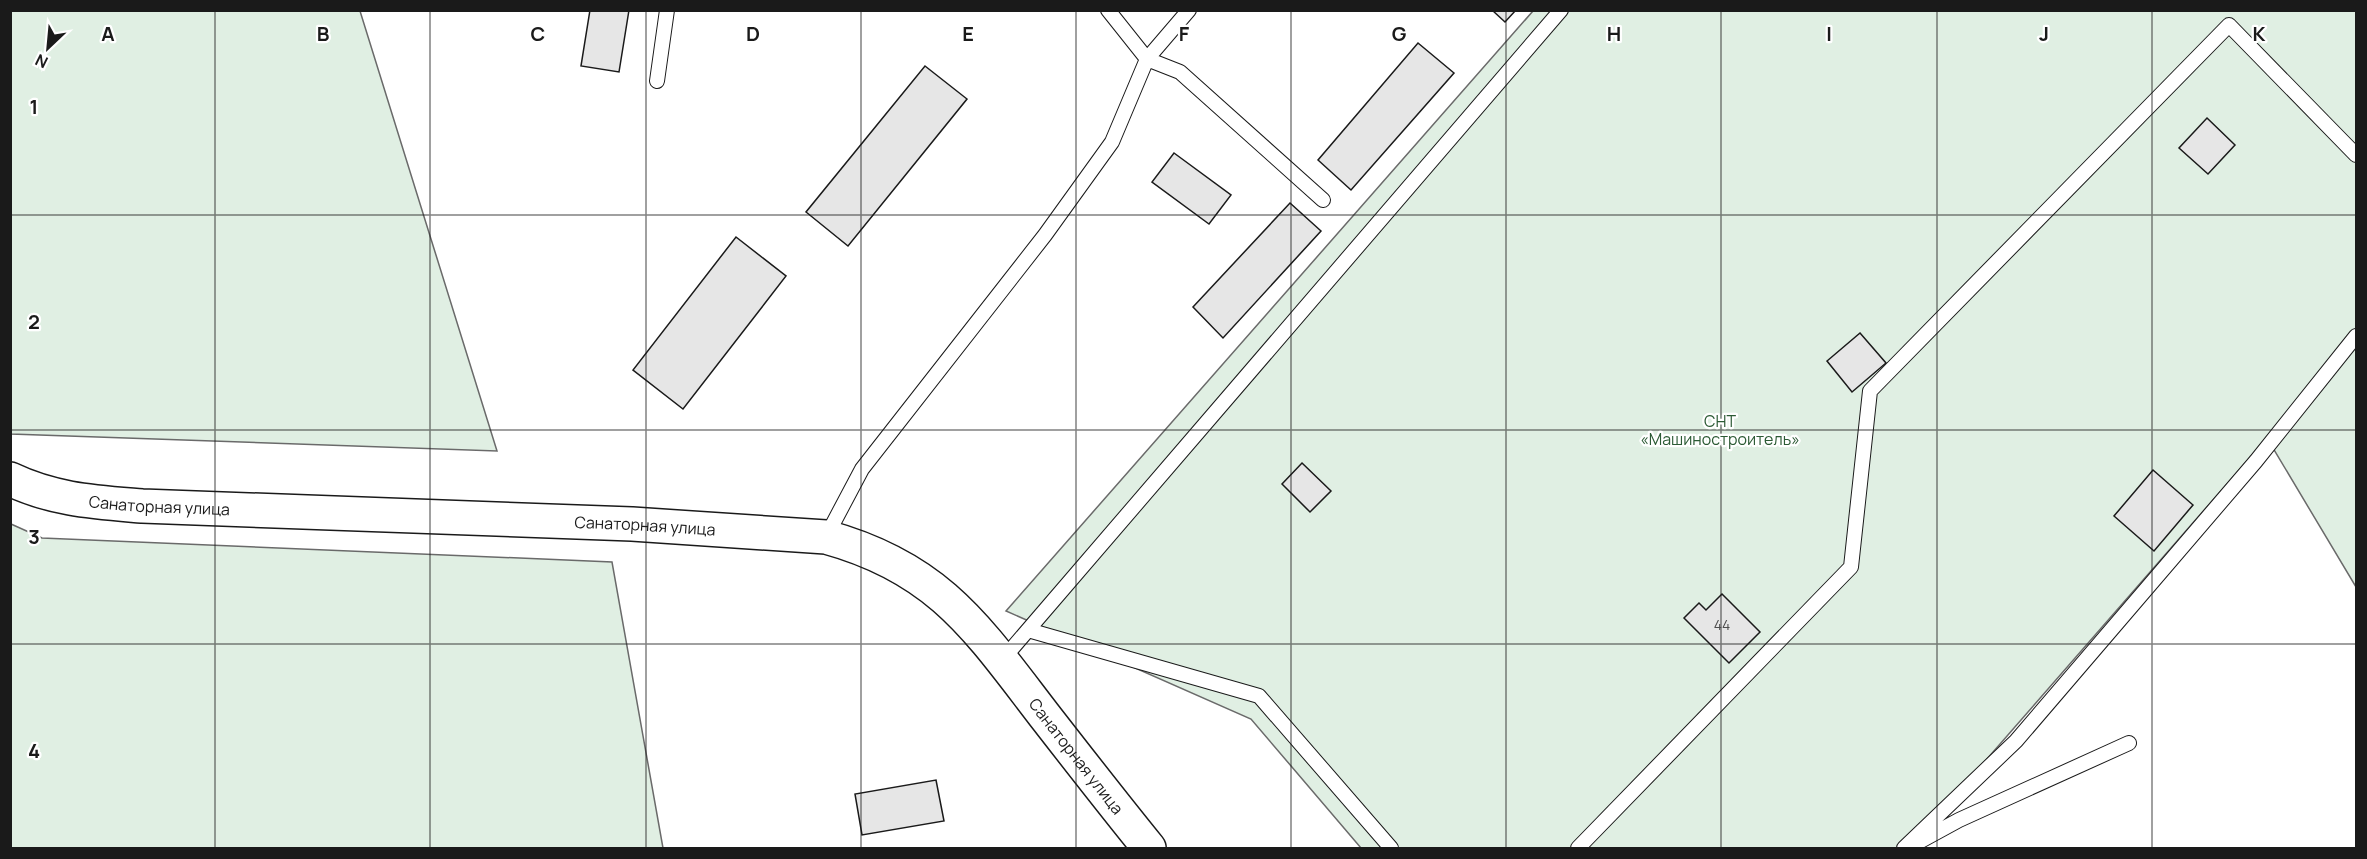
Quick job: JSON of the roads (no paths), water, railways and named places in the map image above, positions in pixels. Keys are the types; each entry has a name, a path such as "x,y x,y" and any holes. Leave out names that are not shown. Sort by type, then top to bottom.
{"street":[{"name":"Санаторная улица","path":"10,479 49,495 70,500 142,506 632,524 826,537 855,545 913,573 972,622 1149,849"}],"lane":[{"path":"657,81 667,10"},
{"path":"1108,10 1147,59 1180,72 1323,200"},
{"path":"826,537 862,469 1045,235 1112,142 1147,59 1189,10"},
{"path":"1003,659 1561,10"},
{"path":"1578,849 1851,567 1870,391 2229,25 2356,155"},
{"path":"1904,849 2016,741 2256,461 2356,336"},
{"path":"1028,630 1259,696 1391,849"},
{"path":"1908,849 1959,820 2129,743"}],"park label":[{"name":"СНТ «Машиностроитель»","path":"1720,430"}]}
